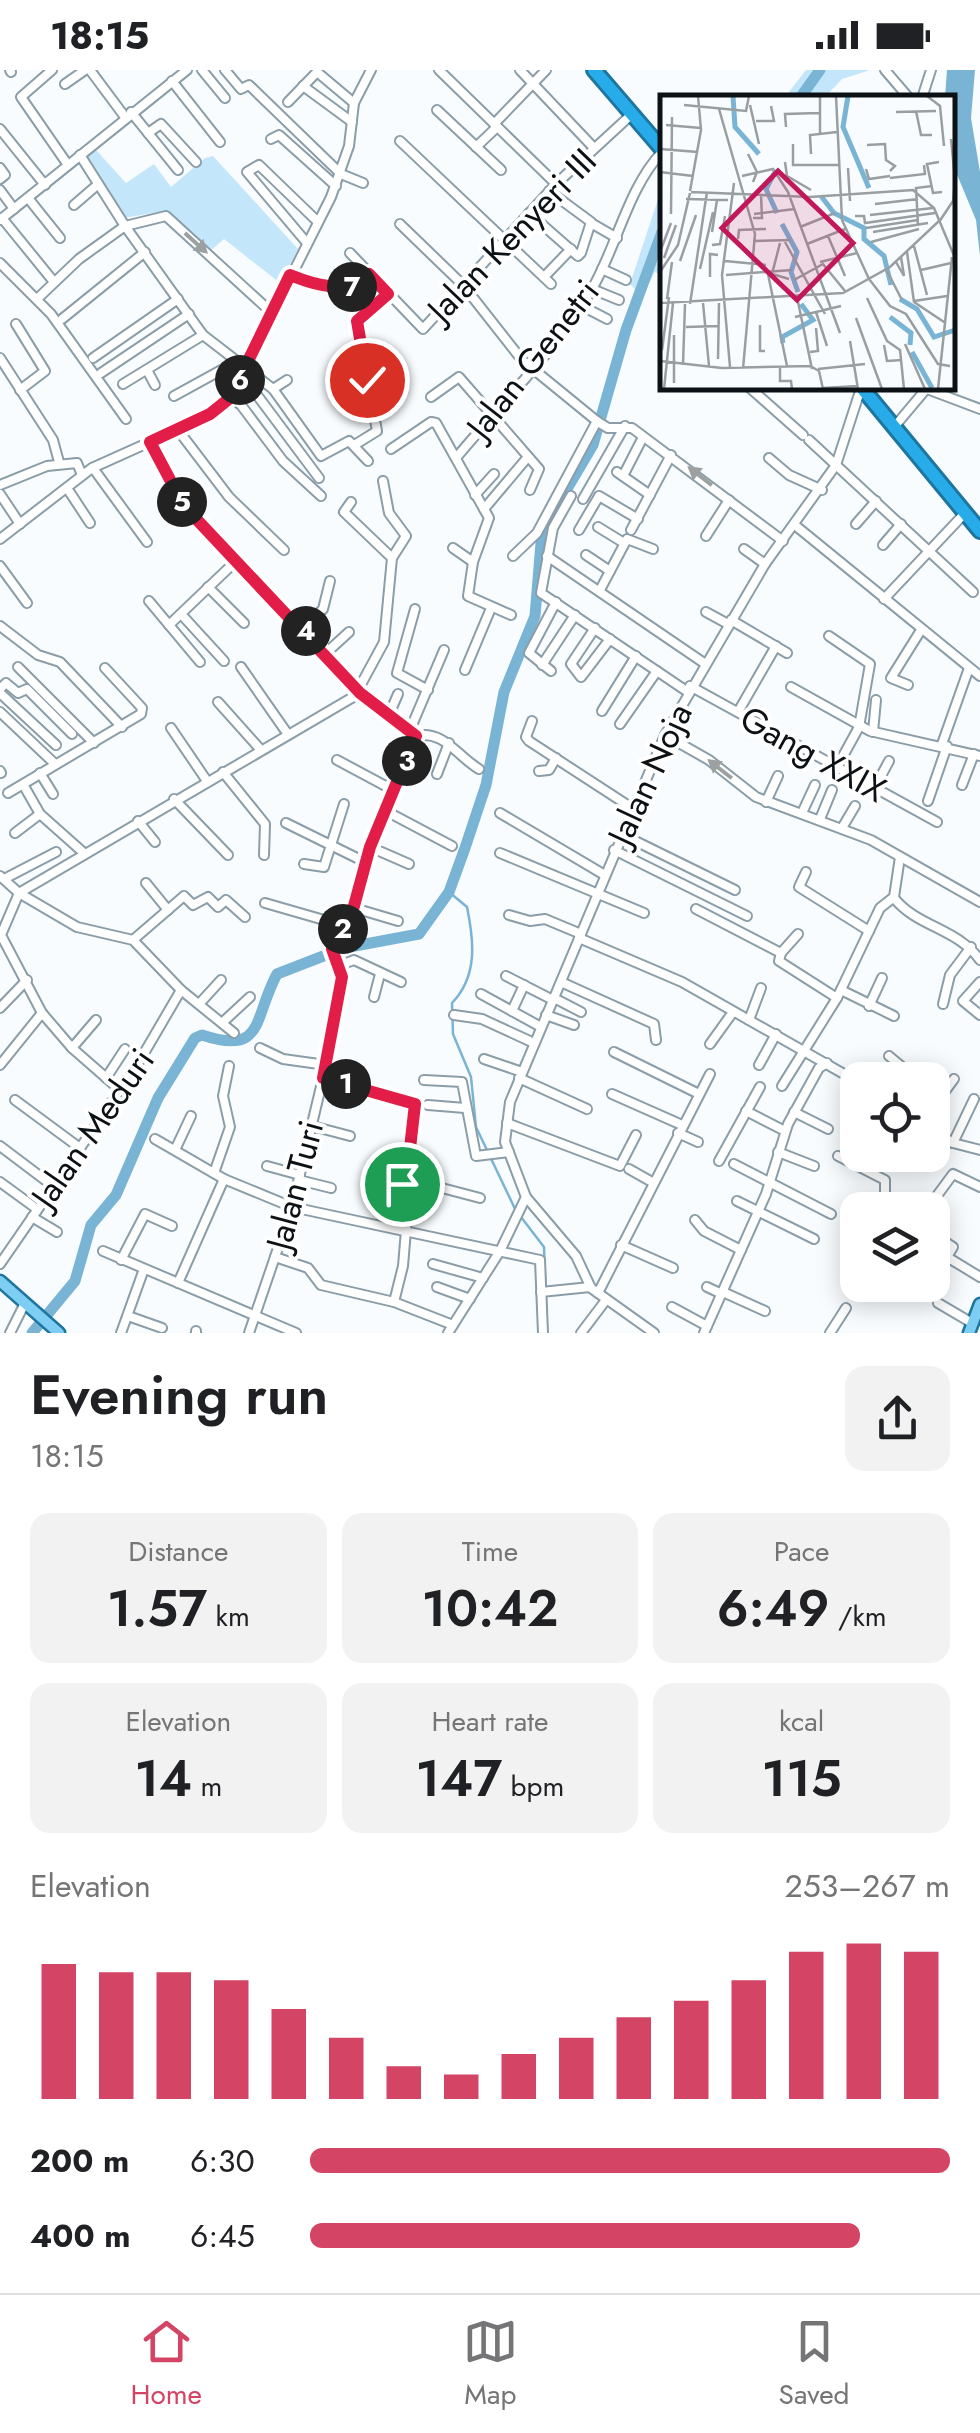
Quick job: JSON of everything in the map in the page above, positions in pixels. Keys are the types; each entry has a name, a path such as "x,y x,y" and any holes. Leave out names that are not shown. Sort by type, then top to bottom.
{"highway":[{"path":"600,70 660,147"},
{"path":"861,390 980,531"}],"main road":[{"path":"0,1281 59,1333"},
{"path":"971,1328 980,1304"}],"street":[{"path":"52,70 20,97 68,165"},
{"path":"66,84 87,70 178,170"},
{"path":"54,282 1,219 187,70"},
{"path":"202,70 225,98"},
{"path":"225,70 241,89 249,85 341,174 363,183"},
{"path":"0,540 94,468 178,430 230,398 336,186 354,103 371,70"},
{"path":"439,70 556,184"},
{"path":"520,70 594,148"},
{"path":"476,148 546,70"},
{"path":"885,70 906,95"},
{"path":"923,95 931,70"},
{"path":"288,102 319,72 354,103"},
{"path":"172,81 220,142"},
{"path":"303,86 352,122"},
{"path":"437,110 501,170"},
{"name":"Jalan Kenyeri III","path":"350,254 422,329 528,212 633,113"},
{"path":"148,133 161,124 196,162"},
{"path":"0,129 44,185"},
{"path":"271,140 279,135 336,186"},
{"path":"400,140 547,281 576,254 591,223"},
{"name":"Jalan Genetri","path":"456,458 582,306 618,238 642,180 660,152"},
{"path":"80,156 96,186 203,335 273,389 322,456 349,441 368,461"},
{"path":"307,243 247,172 254,165 260,166 318,222"},
{"path":"0,168 5,175 0,179"},
{"path":"74,205 96,186"},
{"path":"0,190 14,209"},
{"path":"548,192 618,238"},
{"path":"28,198 60,238"},
{"path":"528,212 576,254"},
{"path":"37,298 125,226 165,215 271,312"},
{"path":"400,224 463,285 530,368 598,422 608,428 625,426 670,455 783,542"},
{"path":"62,319 145,252"},
{"path":"0,263 37,298 88,362 126,419"},
{"path":"602,270 626,280"},
{"path":"290,275 312,284 347,288 369,274"},
{"path":"592,289 618,300"},
{"path":"356,444 377,431 357,321 388,294"},
{"path":"93,358 178,298"},
{"path":"582,306 607,318"},
{"path":"101,374 189,314"},
{"path":"16,324 45,371 20,390"},
{"path":"123,384 203,335"},
{"path":"0,358 53,440 59,462"},
{"path":"174,396 234,362"},
{"path":"147,370 155,385"},
{"path":"431,397 458,376 540,473 530,490"},
{"path":"273,389 287,380"},
{"path":"368,389 404,381"},
{"path":"238,386 257,395 319,478"},
{"path":"754,390 973,592"},
{"name":"Jalan Noja","path":"598,1293 576,1256 525,1200 508,1152 507,1123 520,1075 665,735 704,662 765,564 836,466 861,390"},
{"path":"895,426 925,390"},
{"path":"932,390 980,409"},
{"path":"230,398 241,405 296,476 322,496"},
{"path":"392,449 434,422 489,518 474,562 468,596 511,615"},
{"path":"512,556 537,534 598,422"},
{"path":"583,498 625,426"},
{"path":"178,430 229,497 284,550"},
{"path":"644,438 620,474 650,495"},
{"path":"150,442 179,498 359,691 388,717 413,733 449,743 461,758 479,769"},
{"path":"631,530 670,455"},
{"path":"484,509 527,458"},
{"path":"768,458 788,475 822,490"},
{"path":"0,485 59,462 77,463 82,476"},
{"path":"94,468 148,542"},
{"path":"475,495 494,474"},
{"path":"120,1090 72,1048 42,1013 1,934 20,893 359,691 384,642 392,558 406,536 389,513 383,482"},
{"path":"67,488 90,523"},
{"path":"0,494 20,524"},
{"path":"552,671 529,653 556,602 542,592 547,556 553,528 571,496"},
{"path":"579,530 599,496 638,519"},
{"path":"706,536 728,500"},
{"path":"856,524 876,501"},
{"path":"351,502 344,512 392,558"},
{"path":"884,598 965,513"},
{"path":"883,545 901,524"},
{"path":"796,526 980,676"},
{"path":"598,527 624,544"},
{"path":"600,590 624,544 632,538 653,549"},
{"path":"453,548 474,562"},
{"path":"744,549 765,564"},
{"path":"586,555 610,571"},
{"path":"547,556 704,662"},
{"path":"169,625 236,561"},
{"path":"0,566 27,603"},
{"path":"304,629 323,609 330,580"},
{"path":"208,587 244,624"},
{"path":"149,601 200,662"},
{"name":"Gang XXIX","path":"556,602 656,671 937,822"},
{"path":"465,670 490,608"},
{"path":"415,609 397,674 428,690"},
{"path":"706,612 787,653"},
{"path":"181,614 224,661"},
{"path":"542,665 575,615"},
{"path":"0,626 24,647 60,662 122,727"},
{"path":"594,628 571,664 581,677 610,639"},
{"path":"908,685 891,678 922,630"},
{"path":"326,653 349,632"},
{"path":"829,636 870,663 859,728 837,767"},
{"path":"738,712 776,646"},
{"name":"Jalan Turi","path":"249,1333 292,1207 326,1066 342,977 334,946 354,908 370,847 444,650"},
{"path":"602,711 636,656"},
{"path":"18,666 94,743"},
{"path":"240,666 287,733"},
{"path":"8,794 54,763 122,727 142,708 105,668"},
{"path":"928,800 969,668"},
{"path":"620,724 656,671"},
{"path":"56,745 0,691 6,683 18,693 27,690 72,734"},
{"path":"791,687 859,728 977,755 962,785"},
{"path":"388,717 398,694"},
{"path":"873,732 876,700"},
{"path":"218,702 260,749"},
{"path":"0,712 54,763"},
{"path":"532,722 526,737 632,808"},
{"path":"171,728 207,781"},
{"path":"665,735 766,802 842,828 980,902"},
{"path":"437,774 449,743"},
{"path":"539,772 549,770 556,758"},
{"path":"338,760 393,790"},
{"path":"874,789 889,761"},
{"path":"223,772 265,824 264,855"},
{"path":"40,773 54,794"},
{"path":"766,802 778,776"},
{"path":"802,813 814,785"},
{"path":"24,786 40,814 85,854"},
{"path":"820,819 832,790"},
{"path":"174,799 228,854"},
{"path":"304,864 323,867 344,804"},
{"path":"842,828 855,806"},
{"path":"384,810 452,846"},
{"path":"15,833 40,814"},
{"path":"500,814 604,874"},
{"path":"138,821 155,842"},
{"path":"286,823 365,862"},
{"path":"620,834 734,890"},
{"path":"370,847 408,864"},
{"path":"614,850 747,916"},
{"path":"56,852 2,878 20,893 90,933 133,940 181,990 234,1033"},
{"path":"500,853 644,913"},
{"path":"900,856 894,898 904,910 953,932 980,960"},
{"path":"806,872 799,887 869,931"},
{"path":"146,883 168,910"},
{"path":"133,940 184,896 193,906 208,897 218,907 226,900 245,917"},
{"path":"782,1086 839,994 881,906 894,898"},
{"path":"265,903 345,926"},
{"path":"354,908 398,921"},
{"path":"696,909 781,953"},
{"path":"509,914 530,922 545,919 682,982 804,1048 823,1066 840,1074"},
{"path":"798,934 781,953 780,962 839,994 894,1016"},
{"path":"942,1004 950,975 971,947"},
{"path":"337,963 354,960 402,982"},
{"path":"374,997 380,974"},
{"path":"506,976 581,1012"},
{"path":"870,1006 882,978"},
{"path":"0,1008 27,980"},
{"path":"200,1003 221,980"},
{"path":"561,982 654,1024 656,1040"},
{"path":"980,982 963,1000 980,1015"},
{"path":"512,1010 524,984"},
{"path":"749,1020 761,988"},
{"name":"Jalan Meduri","path":"0,1264 120,1090 181,990"},
{"path":"482,994 541,1028"},
{"path":"223,1022 250,997"},
{"path":"710,1044 732,1012"},
{"path":"0,1065 42,1013"},
{"path":"454,1015 487,1020 534,1043"},
{"path":"546,1015 574,1025"},
{"path":"72,1048 96,1020"},
{"path":"759,1065 776,1034"},
{"path":"260,1048 284,1059 326,1066"},
{"path":"106,1078 125,1049"},
{"path":"614,1052 697,1094"},
{"path":"889,1056 896,1062"},
{"path":"484,1059 587,1109"},
{"path":"214,1174 230,1127 223,1096 229,1066"},
{"path":"672,1307 706,1330 759,1211 785,1132 823,1066"},
{"path":"581,1333 652,1182 710,1074"},
{"path":"323,1078 415,1104 410,1148 402,1150 398,1169 411,1177 480,1198"},
{"path":"950,1082 954,1078"},
{"path":"424,1080 460,1081 482,1156 508,1152"},
{"path":"719,1161 760,1087"},
{"path":"612,1094 698,1142"},
{"path":"954,1143 974,1099"},
{"path":"16,1100 80,1148"},
{"path":"428,1105 465,1108"},
{"path":"746,1111 785,1132"},
{"path":"794,1112 828,1130"},
{"path":"175,1150 191,1116"},
{"path":"507,1123 620,1166 636,1135"},
{"path":"312,1126 350,1136"},
{"path":"154,1139 224,1179 292,1207 407,1229 542,1262 546,1292 542,1333"},
{"path":"950,1141 980,1150"},
{"path":"0,1146 54,1186"},
{"path":"778,1152 814,1166"},
{"path":"838,1156 885,1180 885,1192"},
{"path":"394,1302 407,1229 412,1158"},
{"path":"734,1164 831,1214"},
{"path":"266,1166 332,1188"},
{"path":"629,1170 652,1182"},
{"path":"940,1192 954,1174 980,1188"},
{"path":"368,1178 411,1177"},
{"path":"178,1284 224,1179"},
{"path":"0,1182 57,1232"},
{"path":"275,1257 308,1268 324,1286 394,1302 451,1329 500,1250 525,1200"},
{"path":"737,1200 814,1239"},
{"path":"121,1260 145,1214 172,1226"},
{"path":"695,1220 704,1232 741,1250"},
{"path":"621,1245 674,1268"},
{"path":"103,1251 296,1333"},
{"path":"950,1259 980,1277"},
{"path":"433,1264 483,1278"},
{"path":"120,1333 144,1269"},
{"path":"437,1286 470,1299"},
{"path":"707,1287 765,1310"},
{"path":"546,1292 598,1293 654,1333"},
{"path":"10,1333 26,1303"},
{"path":"938,1303 971,1328"},
{"path":"844,1333 832,1331 846,1308"},
{"path":"128,1316 162,1328"}],"shaded area":[{"path":"806,70 870,70 842,79 827,95 787,95"},
{"path":"947,70 975,70 971,118 980,172 980,256 976,220 955,170 955,95 945,95"},
{"path":"96,150 126,183 154,164 171,187 205,158 213,156 298,249 280,283 224,239 209,252 164,211 124,218 86,158"},
{"path":"660,193 660,275 655,272 642,296 630,284"}],"waterway":[{"path":"802,95 820,70"},
{"path":"32,1333 75,1281 91,1225 116,1195 158,1098 195,1038 202,1035 237,1041 247,1037 277,974 344,948 419,934 449,892 486,785 504,692 535,616 542,531 593,445 626,330 660,237"},
{"path":"449,892 467,907 472,945 470,970 452,1003 453,1034 471,1077 476,1127 516,1211"},
{"path":"521,1217 544,1247 547,1333"}],"route":[{"path":"367,380 357,321 388,294 369,274 347,288 312,284 290,275 230,398 210,414 150,442 184,506 304,629 360,693 416,736 370,847 351,917 332,949 342,977 323,1078 415,1104 410,1148 402,1150 398,1169 411,1172 412,1182 402,1184"}]}
